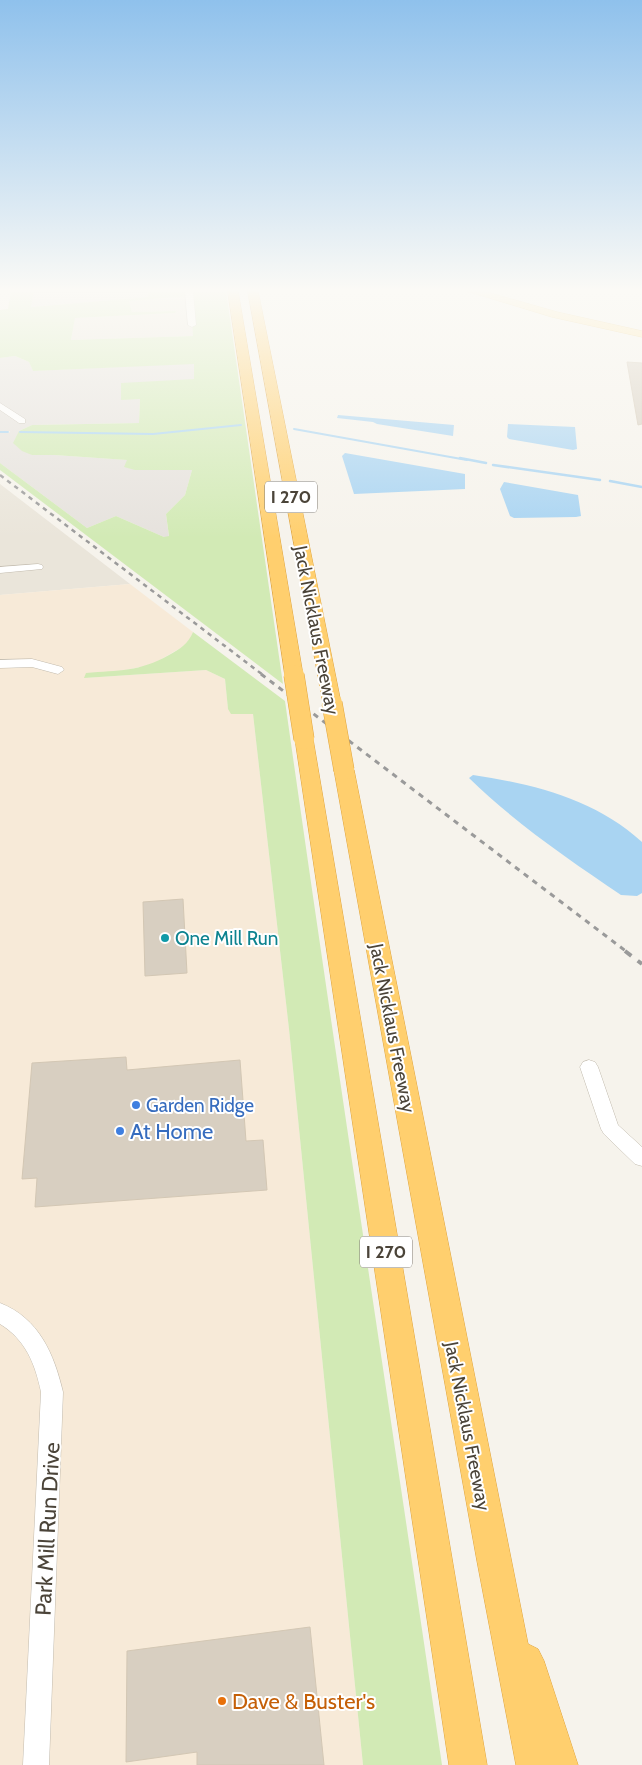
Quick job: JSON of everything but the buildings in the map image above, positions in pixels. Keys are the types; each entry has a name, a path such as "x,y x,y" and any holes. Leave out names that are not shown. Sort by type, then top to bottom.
{"highway":[{"name":"Jack Nicklaus Freeway","path":"246,373 468,1765"},
{"name":"Jack Nicklaus Freeway","path":"269,373 494,1561 535,1765"},
{"path":"494,1561 560,1765"}],"street":[{"path":"0,406 22,421"},
{"path":"0,570 38,567"},
{"path":"0,664 32,663 58,670"},
{"path":"589,1067 610,1129 642,1158"},
{"name":"Park Mill Run Drive","path":"0,1313 11,1318 31,1337 39,1349 45,1362 52,1392 36,1765"}],"shaded area":[{"path":"0,373 194,373 194,380 140,399 139,423 32,425 19,431 32,455 128,460 135,470 192,470 185,495 166,514 169,537 164,537 116,516 87,528 0,463 0,433 9,433 10,431 0,431"},
{"path":"0,484 130,584 0,595"},
{"path":"130,584 193,632 190,639 184,646 151,665 84,678 206,670 225,679 228,709 253,714 289,1029 363,1765 0,1765 0,595"}],"green space":[{"path":"194,373 238,373 283,684 0,470 0,463 87,528 116,516 164,537 169,536 166,514 185,495 192,470 135,470 124,467 127,460 32,455 22,451 13,443 19,431 32,425 139,423 140,399 121,400 121,383 194,379"},
{"path":"193,632 285,701 442,1765 363,1765 289,1029 253,714 231,714 228,709 225,679 206,670 84,678 86,673 129,669 158,661 183,646"}],"water":[{"path":"338,415 454,425 453,436 373,422 337,418"},
{"path":"508,424 575,427 577,449 573,450 509,439 507,437"},
{"path":"345,453 465,474 465,489 354,494 342,456"},
{"path":"504,482 578,495 581,516 514,518 510,516 500,489"},
{"path":"473,775 519,783 563,796 584,804 624,827 642,842 642,893 637,896 621,895 581,868 505,810 469,778"}],"waterway":[{"path":"20,432 153,434 241,425"},
{"path":"294,429 467,460"},
{"path":"0,432 8,432"},
{"path":"460,458 486,463"},
{"path":"493,465 600,480"},
{"path":"610,481 642,487"}],"railway":[{"path":"0,475 263,675"},
{"path":"261,674 627,952"},
{"path":"625,951 642,964"}],"place":[{"name":"One Mill Run","path":"165,938"},
{"name":"Garden Ridge","path":"136,1105"},
{"name":"At Home","path":"120,1131"},
{"name":"Dave & Buster's","path":"222,1701"}]}
